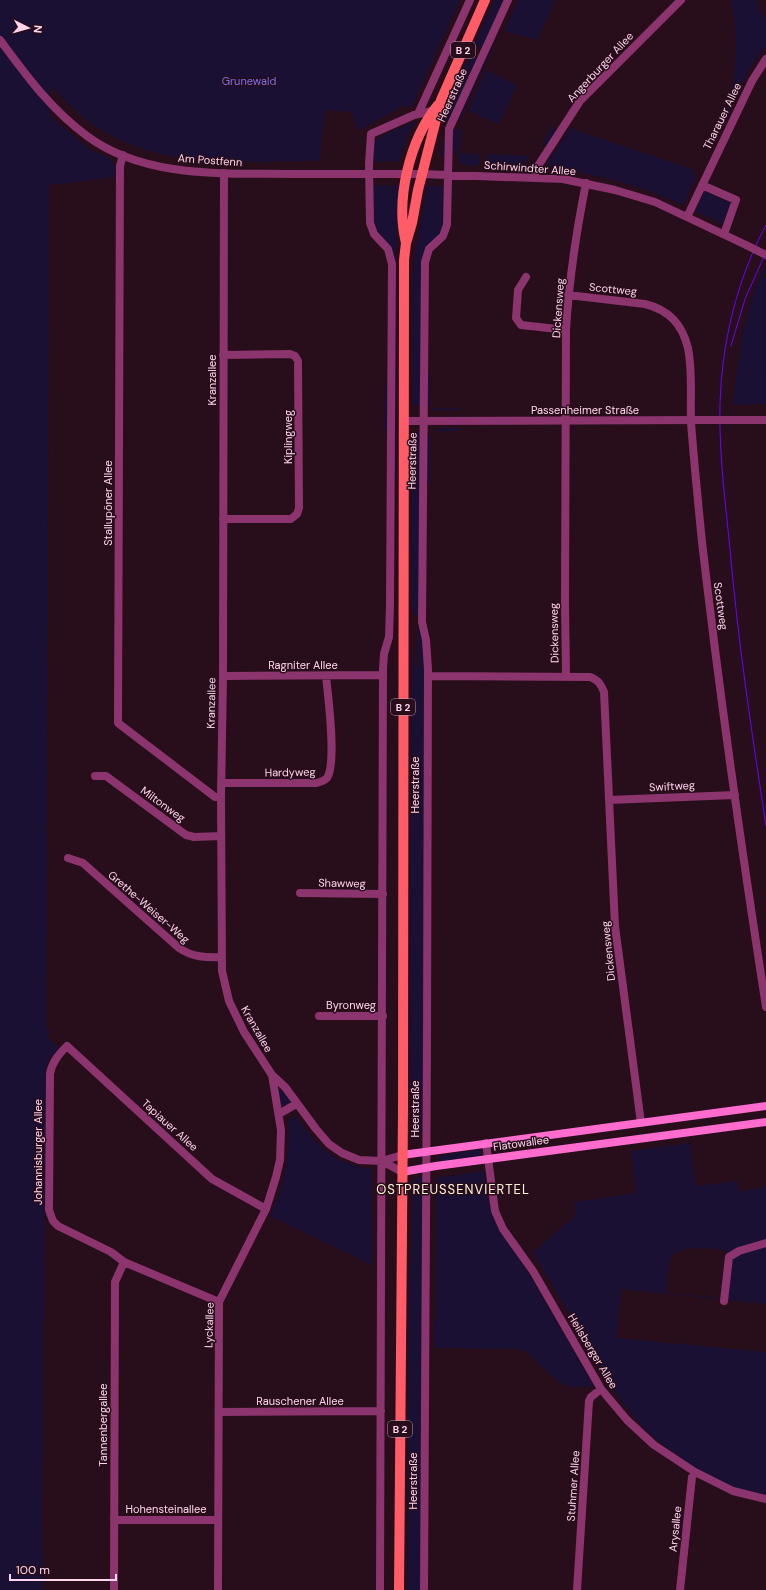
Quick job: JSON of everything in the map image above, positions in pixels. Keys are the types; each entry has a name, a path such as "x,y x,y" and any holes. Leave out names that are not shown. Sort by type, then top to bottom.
{"main road":[{"name":"Heerstraße","path":"399,1590 402,1172 404,260 406,243 412,223 421,174 441,100 485,0"},
{"name":"Heerstraße","path":"406,243 402,217 406,174 414,148 432,111 441,100"},
{"name":"Flatowallee","path":"402,1154 766,1106"},
{"name":"Flatowallee","path":"402,1172 426,1167 766,1122"},
{"path":"641,1123 643,1138"}],"street":[{"name":"Heerstraße","path":"418,114 470,0"},
{"name":"Heerstraße","path":"424,1590 428,676 422,622 425,262 429,249 443,236 446,230 447,174 450,129 508,0"},
{"name":"Angerburger Allee","path":"535,177 536,169 580,101 681,0"},
{"name":"Am Postfenn","path":"0,40 30,81 52,107 88,137 106,148 123,155 166,168 191,172 421,174"},
{"name":"Tharauer Allee","path":"687,217 752,81 766,59"},
{"name":"Heerstraße","path":"380,1590 383,675 384,654 389,637 390,605 392,264 388,249 377,239 372,230 369,216 369,174 371,134 418,114 432,111"},
{"name":"Stallupöner Allee","path":"123,155 120,166 118,724 215,797 221,797"},
{"name":"Kranzallee","path":"224,173 223,676 221,836 222,957 225,986 235,1015 272,1075 285,1087 296,1104 316,1129 335,1149 359,1160 382,1161"},
{"name":"Schirwindter Allee","path":"421,174 563,179 635,195 655,202 766,255"},
{"name":"Dickensweg","path":"586,184 574,244 568,295 566,330 566,676 597,680 602,685 604,692 616,926 641,1123"},
{"path":"702,185 736,200 724,234"},
{"path":"526,277 518,290 516,318 518,322 522,325 566,330"},
{"name":"Scottweg","path":"568,295 645,304 662,310 675,320 688,350 691,420 706,574 735,795 766,1007"},
{"name":"Kiplingweg","path":"223,519 291,519 297,514 299,508 298,360 296,356 290,354 224,355"},
{"name":"Passenheimer Straße","path":"404,421 766,420"},
{"name":"Ragniter Allee","path":"223,676 383,675"},
{"name":"Hardyweg","path":"221,783 316,784 322,782 327,777 330,771 332,749 326,676"},
{"path":"428,676 566,676"},
{"name":"Miltonweg","path":"96,776 106,776 186,835 194,837 221,836"},
{"name":"Swiftweg","path":"609,800 735,795"},
{"name":"Grethe-Weiser-Weg","path":"68,858 83,863 187,954 195,956 222,957"},
{"name":"Shawweg","path":"300,893 383,894"},
{"name":"Byronweg","path":"319,1016 383,1016"},
{"name":"Tapiauer Allee","path":"67,1046 212,1179 266,1209"},
{"name":"Johannisburger Allee","path":"67,1046 56,1058 50,1074 49,1210 53,1221 58,1226 111,1252 124,1262 219,1302"},
{"name":"Lyckallee","path":"218,1590 219,1302 266,1209 280,1160 281,1130 272,1075"},
{"path":"279,1114 296,1104"},
{"name":"Heilsberger Allee","path":"486,1143 495,1211 499,1220 533,1270 601,1389 627,1420 654,1445 695,1472 733,1490 766,1499"},
{"path":"382,1161 402,1154"},
{"path":"382,1161 402,1172"},
{"path":"724,1301 729,1257 738,1251 766,1243"},
{"name":"Tannenbergallee","path":"114,1590 115,1282 124,1262"},
{"name":"Stuhmer Allee","path":"577,1590 589,1401 591,1397 601,1389"},
{"name":"Rauschener Allee","path":"218,1412 381,1411"},
{"name":"Arysallee","path":"680,1590 692,1477 695,1472"},
{"name":"Hohensteinallee","path":"114,1520 218,1520"}],"green space":[{"name":"Grunewald","path":"0,0 460,0 412,106 407,107 404,105 358,131 352,112 325,110 319,161 231,162 173,156 145,150 118,139 92,124 50,86 50,116 90,150 110,158 115,167 115,177 49,185 46,1027 50,1032 46,1036 59,1048 49,1059 46,1067 42,1517 43,1590 0,1590"},
{"path":"494,0 504,0 482,48 475,44"},
{"path":"518,0 555,0 537,40 504,31"},
{"path":"731,0 757,0 760,12 766,19 766,46 750,67 719,131 725,115 733,83 735,66 735,33"},
{"path":"490,47 492,48 460,120 458,117"},
{"path":"471,54 478,58 446,133 444,156 440,155 449,120 445,120 446,109"},
{"path":"486,70 517,85 499,124 468,111"},
{"path":"415,121 409,134 407,133 405,138 407,139 399,161 373,162 374,144 376,139"},
{"path":"552,126 556,131 547,145 541,145"},
{"path":"572,126 575,130 692,169 696,177 683,205 619,181 552,169 547,163"},
{"path":"453,128 457,129 455,153 452,153"},
{"path":"459,129 462,129 459,153 477,154 480,157 478,166 460,164 456,146"},
{"path":"487,154 529,156 522,167 487,166"},
{"path":"398,182 400,187 397,214 396,481 393,481 394,259 375,231 373,219 373,185 397,186"},
{"path":"428,186 443,186 442,229 439,235 427,247 421,405 412,405 412,276 426,188"},
{"path":"705,191 730,203 723,224 695,211"},
{"path":"765,264 766,404 732,405 743,330 754,290"},
{"path":"427,374 430,374 430,408 427,404"},
{"path":"387,382 387,430 384,431 385,383"},
{"path":"432,408 461,408 461,410 434,410"},
{"path":"440,428 459,428 459,431 433,431"},
{"path":"415,432 421,432 425,652 423,1132 415,1133 416,1104 413,1103 409,1087 412,655 414,645 414,666 418,666 418,615 414,615 411,601 412,484 415,457"},
{"path":"430,434 430,483 427,483 427,438"},
{"path":"279,1089 282,1090 290,1100 290,1104 285,1107 281,1106 278,1092"},
{"path":"296,1116 319,1145 328,1152 347,1163 372,1169 372,1265 270,1216 280,1193 286,1169 289,1145 288,1120"},
{"path":"690,1143 696,1186 737,1181 739,1191 766,1187 766,1304 621,1289 616,1338 766,1352 766,1495 735,1488 716,1479 693,1466 646,1431 624,1405 607,1380 533,1252 576,1215 574,1202 636,1193 631,1151","holes":["700,1248 727,1250 722,1298 666,1293 669,1261 672,1255 684,1249"]},
{"path":"481,1149 481,1156 439,1162 438,1156"},
{"path":"484,1171 488,1200 496,1225 529,1274 594,1386 569,1387 556,1380 527,1352 516,1349 435,1348 436,1178"},
{"path":"420,1176 423,1176 421,1590 407,1590 409,1279 412,1239 412,1185 413,1181"}],"tram line":[{"path":"766,225 754,249 736,298 725,350 720,403 721,459 737,619 766,826"},
{"path":"731,346 745,299 766,252"}],"district":[{"name":"OSTPREUSSENVIERTEL","path":"453,1189"}]}
